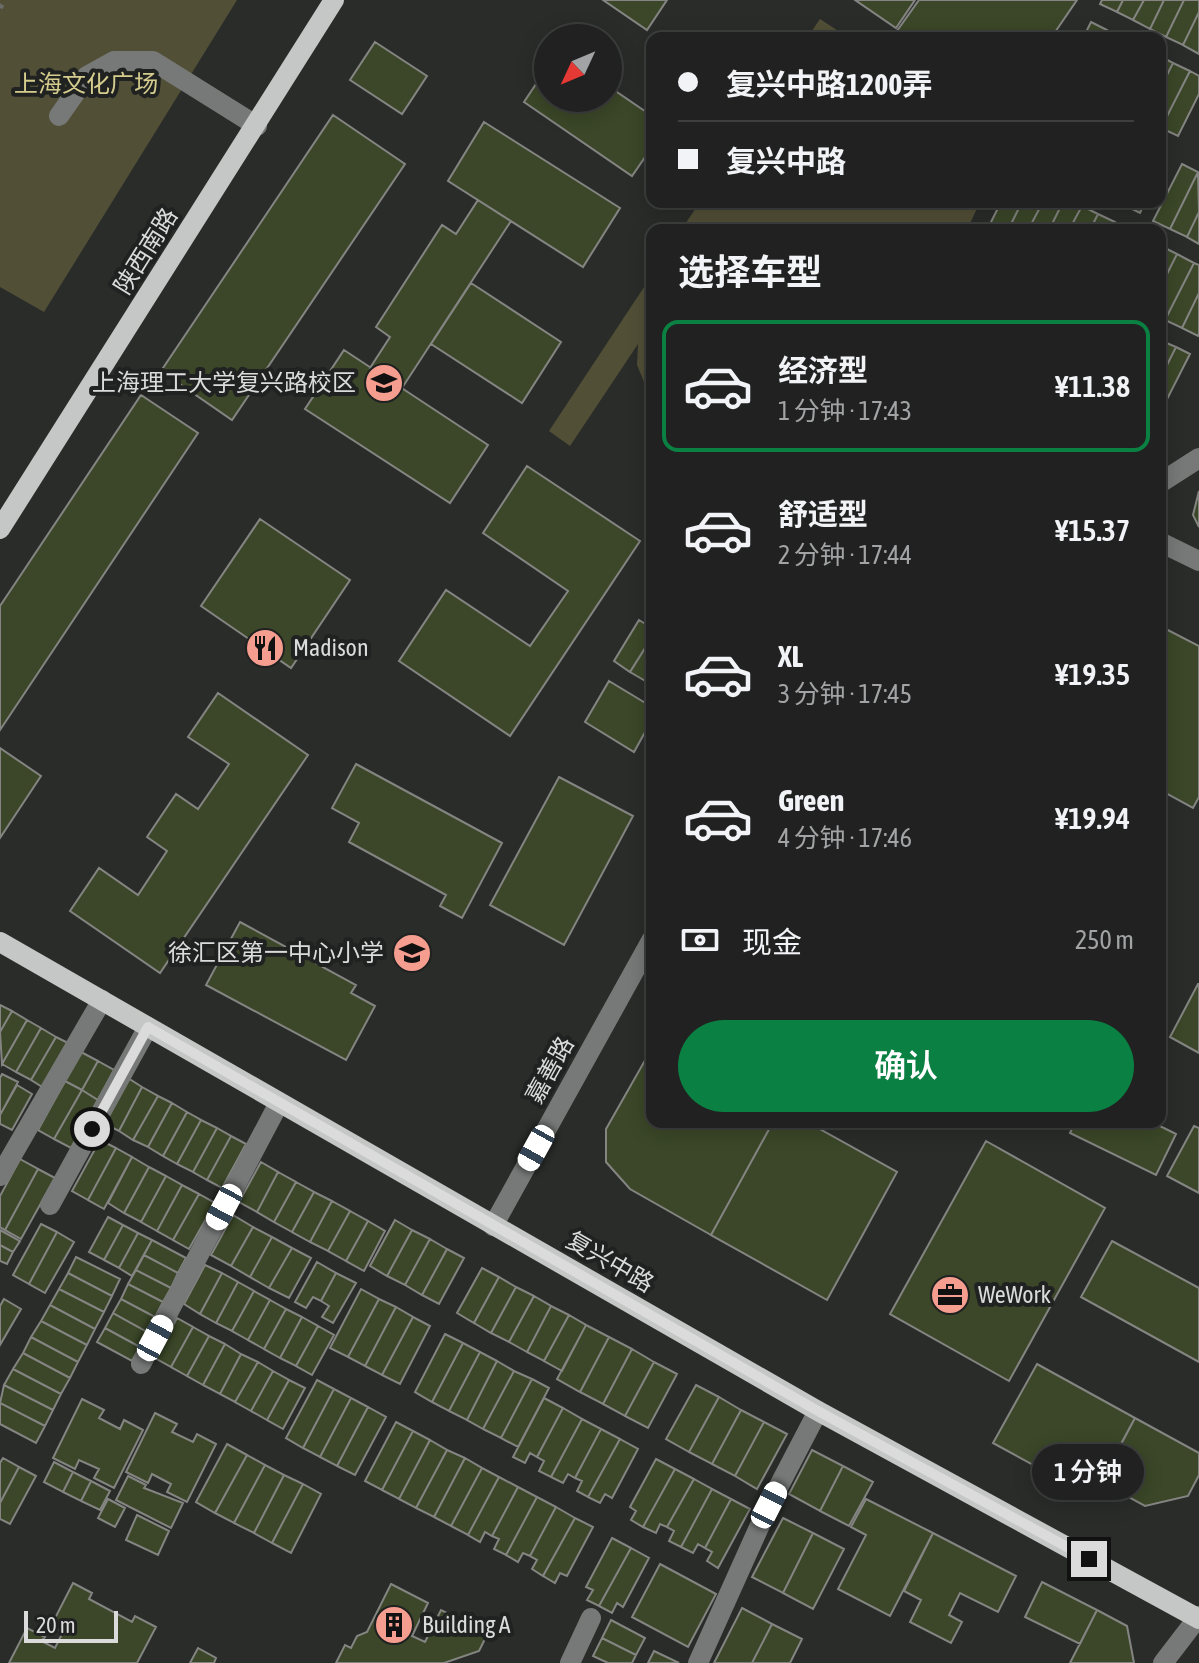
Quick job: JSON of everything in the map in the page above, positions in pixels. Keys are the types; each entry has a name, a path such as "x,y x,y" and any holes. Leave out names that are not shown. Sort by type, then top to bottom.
{"main road":[{"name":"陕西南路","path":"0,529 334,0"},
{"name":"复兴中路","path":"0,942 818,1411 1198,1618"}],"street":[{"path":"59,116 87,76 114,61 153,61 257,126"},
{"path":"1166,479 1199,458"},
{"path":"1166,545 1199,561"},
{"name":"嘉善路","path":"493,1226 646,950"},
{"path":"0,1176 102,1000"},
{"path":"50,1205 148,1027"},
{"path":"141,1364 279,1103"},
{"path":"698,1663 769,1505 818,1411"},
{"path":"570,1663 591,1618"},
{"path":"1163,1663 1198,1618"}],"path":[{"path":"0,8 5,0"}],"green space":[{"name":"上海文化广场","path":"0,0 237,0 44,312 0,287"},
{"path":"820,19 840,32 811,32"},
{"path":"696,208 977,208 970,224 685,224"},
{"path":"646,284 646,387 637,365 638,344 570,446 549,431"}],"building":[{"path":"603,0 667,0 647,30"},
{"path":"855,0 915,0 896,28"},
{"path":"919,0 1077,0 1055,32 896,32"},
{"path":"1102,0 1123,0 1117,12 1100,4"},
{"path":"1123,0 1144,0 1133,20 1117,12"},
{"path":"1144,0 1164,0 1150,29 1133,20"},
{"path":"1164,0 1184,0 1166,37 1166,32 1150,29"},
{"path":"1184,0 1199,0 1199,12 1183,45 1166,37"},
{"path":"1199,12 1199,54 1183,45"},
{"path":"1091,22 1107,30 1106,32 1086,32"},
{"path":"375,42 427,76 402,114 350,80"},
{"path":"1166,59 1173,63 1166,77"},
{"path":"1173,63 1190,71 1166,118 1166,77"},
{"path":"1190,71 1199,76 1199,94 1178,136 1166,130 1166,118"},
{"path":"534,87 534,109 524,102"},
{"path":"622,96 646,112 646,156 632,176 539,112 622,112"},
{"path":"333,115 405,164 232,420 161,371"},
{"path":"484,122 620,208 583,267 448,181"},
{"path":"1182,164 1198,172 1170,229 1166,224 1153,221 1160,208 1166,208 1166,195"},
{"path":"1198,172 1199,212 1187,237 1170,229"},
{"path":"478,200 511,221 402,388 370,368 390,337 376,327 442,225 456,234"},
{"path":"998,208 1019,208 1011,224 990,224"},
{"path":"1019,208 1040,208 1031,224 1011,224"},
{"path":"1040,208 1060,208 1052,224 1031,224"},
{"path":"1060,208 1081,208 1072,224 1052,224"},
{"path":"1081,208 1098,214 1093,224 1072,224"},
{"path":"1199,212 1199,244 1187,237"},
{"path":"1098,214 1115,222 1114,224 1093,224"},
{"path":"1166,248 1177,254 1166,276"},
{"path":"1177,254 1194,263 1166,318 1166,276"},
{"path":"1194,263 1199,265 1199,293 1182,328 1166,318"},
{"path":"471,283 561,342 522,403 431,344"},
{"path":"1199,293 1199,334 1198,336 1182,328"},
{"path":"1166,343 1176,347 1166,367"},
{"path":"1176,347 1190,354 1166,401 1166,367"},
{"path":"344,350 488,445 450,503 305,409"},
{"path":"141,395 198,433 0,730 0,606"},
{"path":"527,466 640,541 510,736 399,661 446,590 530,646 568,591 483,533"},
{"path":"1199,491 1199,527 1193,515"},
{"path":"260,519 350,580 291,668 201,606"},
{"path":"639,620 646,624 646,647 630,672 614,661"},
{"path":"1166,629 1199,646 1199,797 1193,808 1166,793"},
{"path":"646,647 646,681 630,672"},
{"path":"609,681 646,703 646,735 634,752 585,722"},
{"path":"218,693 308,755 160,973 70,911 99,868 138,895 167,851 147,837 176,794 198,809 229,764 188,737"},
{"path":"0,748 41,776 0,838"},
{"path":"356,764 502,843 462,918 440,906 446,895 349,842 359,823 332,808"},
{"path":"559,777 633,816 564,945 490,905"},
{"path":"240,922 356,985 351,993 375,1006 346,1060 206,985"},
{"path":"1199,984 1199,1053 1170,1037"},
{"path":"0,1005 12,1011 0,1032"},
{"path":"12,1011 27,1020 2,1064 0,1032"},
{"path":"27,1020 41,1028 16,1072 2,1064"},
{"path":"41,1028 56,1037 31,1080 16,1072"},
{"path":"56,1037 70,1044 44,1088 31,1080"},
{"path":"81,1052 98,1061 82,1090 65,1081"},
{"path":"646,1059 646,1128 770,1128 711,1235 630,1189 606,1162 606,1129"},
{"path":"98,1061 114,1070 98,1100 82,1090"},
{"path":"2,1074 18,1082 0,1115 0,1078"},
{"path":"128,1078 142,1087 119,1131 103,1123"},
{"path":"65,1081 82,1090 54,1139 38,1130"},
{"path":"17,1085 32,1094 12,1130 0,1124 0,1115"},
{"path":"142,1087 158,1096 133,1140 119,1131"},
{"path":"82,1090 98,1100 71,1148 54,1139"},
{"path":"158,1096 172,1103 148,1147 133,1140"},
{"path":"172,1103 187,1112 163,1156 148,1147"},
{"path":"187,1112 201,1120 177,1164 163,1156"},
{"path":"201,1120 217,1128 193,1172 177,1164"},
{"path":"1194,1126 1199,1128 1199,1193 1167,1176"},
{"path":"217,1128 231,1136 207,1180 193,1172"},
{"path":"770,1128 818,1128 897,1172 827,1300 711,1235"},
{"path":"1072,1128 1164,1128 1176,1134 1156,1175 1070,1133"},
{"path":"231,1136 246,1144 222,1188 207,1180"},
{"path":"100,1140 116,1148 88,1200 72,1191"},
{"path":"986,1141 1105,1208 1009,1381 890,1314"},
{"path":"116,1148 132,1157 104,1209 88,1200"},
{"path":"132,1157 149,1167 124,1213 108,1203"},
{"path":"20,1159 38,1169 5,1230 0,1227 0,1196"},
{"path":"261,1162 278,1172 257,1212 239,1202"},
{"path":"149,1167 166,1176 141,1222 124,1213"},
{"path":"38,1169 55,1178 21,1239 5,1230"},
{"path":"278,1172 296,1182 274,1222 257,1212"},
{"path":"166,1176 182,1185 157,1231 141,1222"},
{"path":"296,1182 314,1192 292,1232 274,1222"},
{"path":"182,1185 199,1194 173,1240 157,1231"},
{"path":"314,1192 332,1201 310,1242 292,1232"},
{"path":"199,1194 215,1203 189,1249 173,1240"},
{"path":"332,1201 350,1211 328,1251 310,1242"},
{"path":"350,1211 368,1221 346,1261 328,1251"},
{"path":"233,1215 253,1227 231,1266 211,1255"},
{"path":"108,1217 123,1225 104,1260 89,1252"},
{"path":"395,1220 412,1230 387,1276 370,1266"},
{"path":"368,1221 385,1231 364,1271 346,1261"},
{"path":"41,1224 57,1232 29,1284 13,1275"},
{"path":"123,1225 138,1233 119,1268 104,1260"},
{"path":"253,1227 272,1237 250,1277 231,1266"},
{"path":"0,1230 20,1241 13,1252 0,1245"},
{"path":"412,1230 430,1239 405,1285 387,1276"},
{"path":"57,1232 74,1242 45,1293 29,1284"},
{"path":"138,1233 152,1240 132,1276 119,1268"},
{"path":"272,1237 292,1248 269,1288 250,1277"},
{"path":"430,1239 447,1249 422,1295 405,1285"},
{"path":"152,1240 186,1258 178,1273 144,1255"},
{"path":"1112,1241 1199,1288 1199,1362 1081,1297"},
{"path":"0,1245 13,1252 7,1264 0,1261"},
{"path":"292,1248 311,1258 289,1298 269,1288"},
{"path":"447,1249 464,1258 439,1304 422,1295"},
{"path":"144,1255 178,1273 171,1288 136,1270"},
{"path":"76,1257 120,1279 112,1296 68,1273"},
{"path":"317,1262 336,1273 321,1301 313,1297 306,1308 295,1302"},
{"path":"205,1265 222,1273 200,1314 184,1304"},
{"path":"482,1268 499,1277 474,1323 457,1313"},
{"path":"136,1270 171,1288 163,1302 128,1284"},
{"path":"68,1273 112,1296 104,1312 59,1289"},
{"path":"222,1273 238,1282 216,1323 200,1314"},
{"path":"336,1273 356,1283 333,1323 322,1317 329,1306 321,1301"},
{"path":"499,1277 516,1287 491,1333 474,1323"},
{"path":"238,1282 254,1291 232,1331 216,1323"},
{"path":"128,1284 163,1302 155,1317 121,1299"},
{"path":"516,1287 534,1296 509,1342 491,1333"},
{"path":"59,1289 104,1312 95,1329 50,1305"},
{"path":"361,1289 379,1299 348,1357 330,1348"},
{"path":"254,1291 270,1300 248,1340 232,1331"},
{"path":"534,1296 551,1306 527,1352 509,1342"},
{"path":"4,1299 21,1309 0,1345 0,1306"},
{"path":"121,1299 155,1317 147,1332 113,1313"},
{"path":"379,1299 396,1307 365,1366 348,1357"},
{"path":"270,1300 286,1309 264,1349 248,1340"},
{"path":"50,1305 95,1329 87,1345 41,1321"},
{"path":"551,1306 569,1315 544,1361 527,1352"},
{"path":"396,1307 413,1317 382,1375 365,1366"},
{"path":"286,1309 302,1317 280,1358 264,1349"},
{"path":"113,1313 147,1332 140,1347 105,1328"},
{"path":"569,1315 586,1325 562,1371 544,1361"},
{"path":"302,1317 318,1326 296,1366 280,1358"},
{"path":"413,1317 430,1326 400,1384 382,1375"},
{"path":"177,1318 193,1327 171,1367 155,1358"},
{"path":"41,1321 87,1345 78,1362 31,1337"},
{"path":"586,1325 609,1337 580,1392 557,1379"},
{"path":"318,1326 334,1335 312,1375 296,1366"},
{"path":"193,1327 209,1336 187,1376 171,1367"},
{"path":"105,1328 140,1347 132,1361 97,1342"},
{"path":"445,1334 463,1343 432,1402 415,1392"},
{"path":"209,1336 225,1344 203,1385 187,1376"},
{"path":"31,1337 78,1362 70,1378 23,1353"},
{"path":"609,1337 632,1349 603,1404 580,1392"},
{"path":"463,1343 480,1352 449,1411 432,1402"},
{"path":"225,1344 241,1354 220,1394 203,1385"},
{"path":"632,1349 654,1362 625,1416 603,1404"},
{"path":"480,1352 497,1361 467,1420 449,1411"},
{"path":"23,1353 70,1378 61,1394 13,1369"},
{"path":"241,1354 258,1362 235,1402 220,1394"},
{"path":"497,1361 514,1371 483,1429 467,1420"},
{"path":"258,1362 273,1371 251,1411 235,1402"},
{"path":"654,1362 677,1374 648,1428 625,1416"},
{"path":"1037,1364 1135,1418 1092,1497 993,1443"},
{"path":"13,1369 61,1394 53,1410 4,1385"},
{"path":"273,1371 289,1380 267,1420 251,1411"},
{"path":"514,1371 532,1379 501,1438 483,1429"},
{"path":"532,1379 549,1388 518,1447 501,1438"},
{"path":"289,1380 305,1388 283,1429 267,1420"},
{"path":"317,1380 334,1389 303,1448 286,1438"},
{"path":"4,1385 53,1410 45,1426 0,1403"},
{"path":"696,1385 719,1397 689,1452 666,1439"},
{"path":"334,1389 351,1398 320,1457 303,1448"},
{"path":"719,1397 741,1410 712,1464 689,1452"},
{"path":"351,1398 368,1407 337,1466 320,1457"},
{"path":"544,1398 563,1408 537,1457 530,1453 525,1463 513,1457"},
{"path":"82,1399 104,1410 99,1418 120,1429 124,1420 143,1430 114,1488 94,1478 99,1469 79,1460 75,1469 53,1458"},
{"path":"0,1403 45,1426 36,1443 0,1424"},
{"path":"368,1407 386,1417 355,1475 337,1466"},
{"path":"563,1408 582,1419 551,1477 539,1471 544,1461 537,1457"},
{"path":"741,1410 764,1422 735,1476 712,1464"},
{"path":"155,1413 177,1424 172,1432 193,1442 197,1434 216,1444 187,1502 167,1492 171,1484 152,1474 148,1483 126,1472"},
{"path":"1135,1418 1199,1453 1199,1475 1188,1496 1145,1506 1101,1482"},
{"path":"582,1419 601,1429 575,1478 568,1474 563,1483 551,1477"},
{"path":"396,1422 413,1431 382,1490 365,1481"},
{"path":"764,1422 787,1434 757,1489 735,1476"},
{"path":"601,1429 620,1439 588,1497 577,1491 582,1481 575,1478"},
{"path":"413,1431 430,1440 399,1499 382,1490"},
{"path":"620,1439 638,1449 612,1498 605,1494 600,1503 588,1497"},
{"path":"430,1440 447,1450 416,1508 399,1499"},
{"path":"227,1444 247,1455 215,1513 196,1502"},
{"path":"447,1450 465,1458 434,1517 416,1508"},
{"path":"812,1450 843,1466 820,1511 789,1494"},
{"path":"247,1455 265,1465 234,1523 215,1513"},
{"path":"3,1458 19,1467 0,1503 0,1463"},
{"path":"465,1458 482,1468 451,1526 434,1517"},
{"path":"656,1459 675,1469 643,1527 631,1520 636,1511 630,1507"},
{"path":"54,1462 73,1472 63,1492 44,1482"},
{"path":"265,1465 284,1475 254,1533 234,1523"},
{"path":"843,1466 873,1482 849,1526 820,1511"},
{"path":"19,1467 36,1476 10,1524 0,1519 0,1503"},
{"path":"482,1468 499,1477 468,1535 451,1526"},
{"path":"675,1469 694,1479 667,1527 660,1524 656,1533 643,1527"},
{"path":"73,1472 91,1481 81,1501 63,1492"},
{"path":"284,1475 303,1484 272,1543 254,1533"},
{"path":"128,1476 146,1485 144,1488 183,1503 171,1528 116,1500"},
{"path":"499,1477 518,1487 492,1536 485,1532 480,1542 468,1535"},
{"path":"694,1479 712,1489 681,1547 669,1541 674,1531 667,1527"},
{"path":"91,1481 110,1491 100,1510 81,1501"},
{"path":"303,1484 321,1494 291,1553 272,1543"},
{"path":"518,1487 537,1497 506,1555 494,1549 499,1539 492,1536"},
{"path":"712,1489 731,1499 705,1548 698,1544 693,1553 681,1547"},
{"path":"537,1497 556,1507 530,1556 523,1553 518,1562 506,1555"},
{"path":"108,1499 125,1508 115,1527 98,1518"},
{"path":"731,1499 750,1509 718,1568 707,1561 712,1552 705,1548"},
{"path":"866,1499 933,1533 890,1616 838,1589 866,1535 851,1527"},
{"path":"556,1507 575,1518 543,1576 532,1569 537,1560 530,1556"},
{"path":"137,1515 169,1531 158,1555 126,1540"},
{"path":"575,1518 593,1527 567,1576 560,1573 555,1583 543,1576"},
{"path":"783,1518 813,1533 783,1593 752,1577"},
{"path":"813,1533 844,1549 813,1609 783,1593"},
{"path":"933,1533 1016,1576 998,1612 960,1593 949,1615 962,1622 951,1643 910,1622 921,1600 904,1591"},
{"path":"612,1538 631,1548 599,1606 587,1600 593,1590 586,1587"},
{"path":"631,1548 649,1558 623,1607 617,1603 612,1613 599,1606"},
{"path":"660,1564 716,1594 688,1647 632,1617"},
{"path":"1042,1582 1097,1610 1080,1644 1025,1617"},
{"path":"73,1583 92,1593 89,1599 132,1622 135,1616 156,1627 137,1663 9,1663 27,1628 45,1637 41,1641 55,1648 63,1632 51,1626"},
{"name":"Building A","path":"391,1584 428,1603 412,1636 425,1642 441,1610 488,1633 479,1651 444,1663 336,1663 345,1645 351,1648 357,1636 367,1632"},
{"path":"742,1608 772,1624 752,1663 714,1663"},
{"path":"1097,1610 1127,1626 1134,1663 1070,1663"},
{"path":"611,1620 645,1638 636,1655 602,1638"},
{"path":"772,1624 802,1639 790,1663 752,1663"},
{"path":"602,1638 636,1655 632,1663 608,1663 593,1656"},
{"path":"198,1648 216,1658 214,1663 190,1663"},
{"path":"654,1651 679,1663 648,1663"}],"place":[{"name":"上海理工大学复兴路校区","path":"384,383"},
{"name":"Madison","path":"265,648"},
{"name":"徐汇区第一中心小学","path":"412,953"},
{"name":"WeWork","path":"950,1295"},
{"name":"Building A","path":"394,1625"}],"route":[{"path":"92,1129 148,1027 818,1411 1089,1559"}]}
